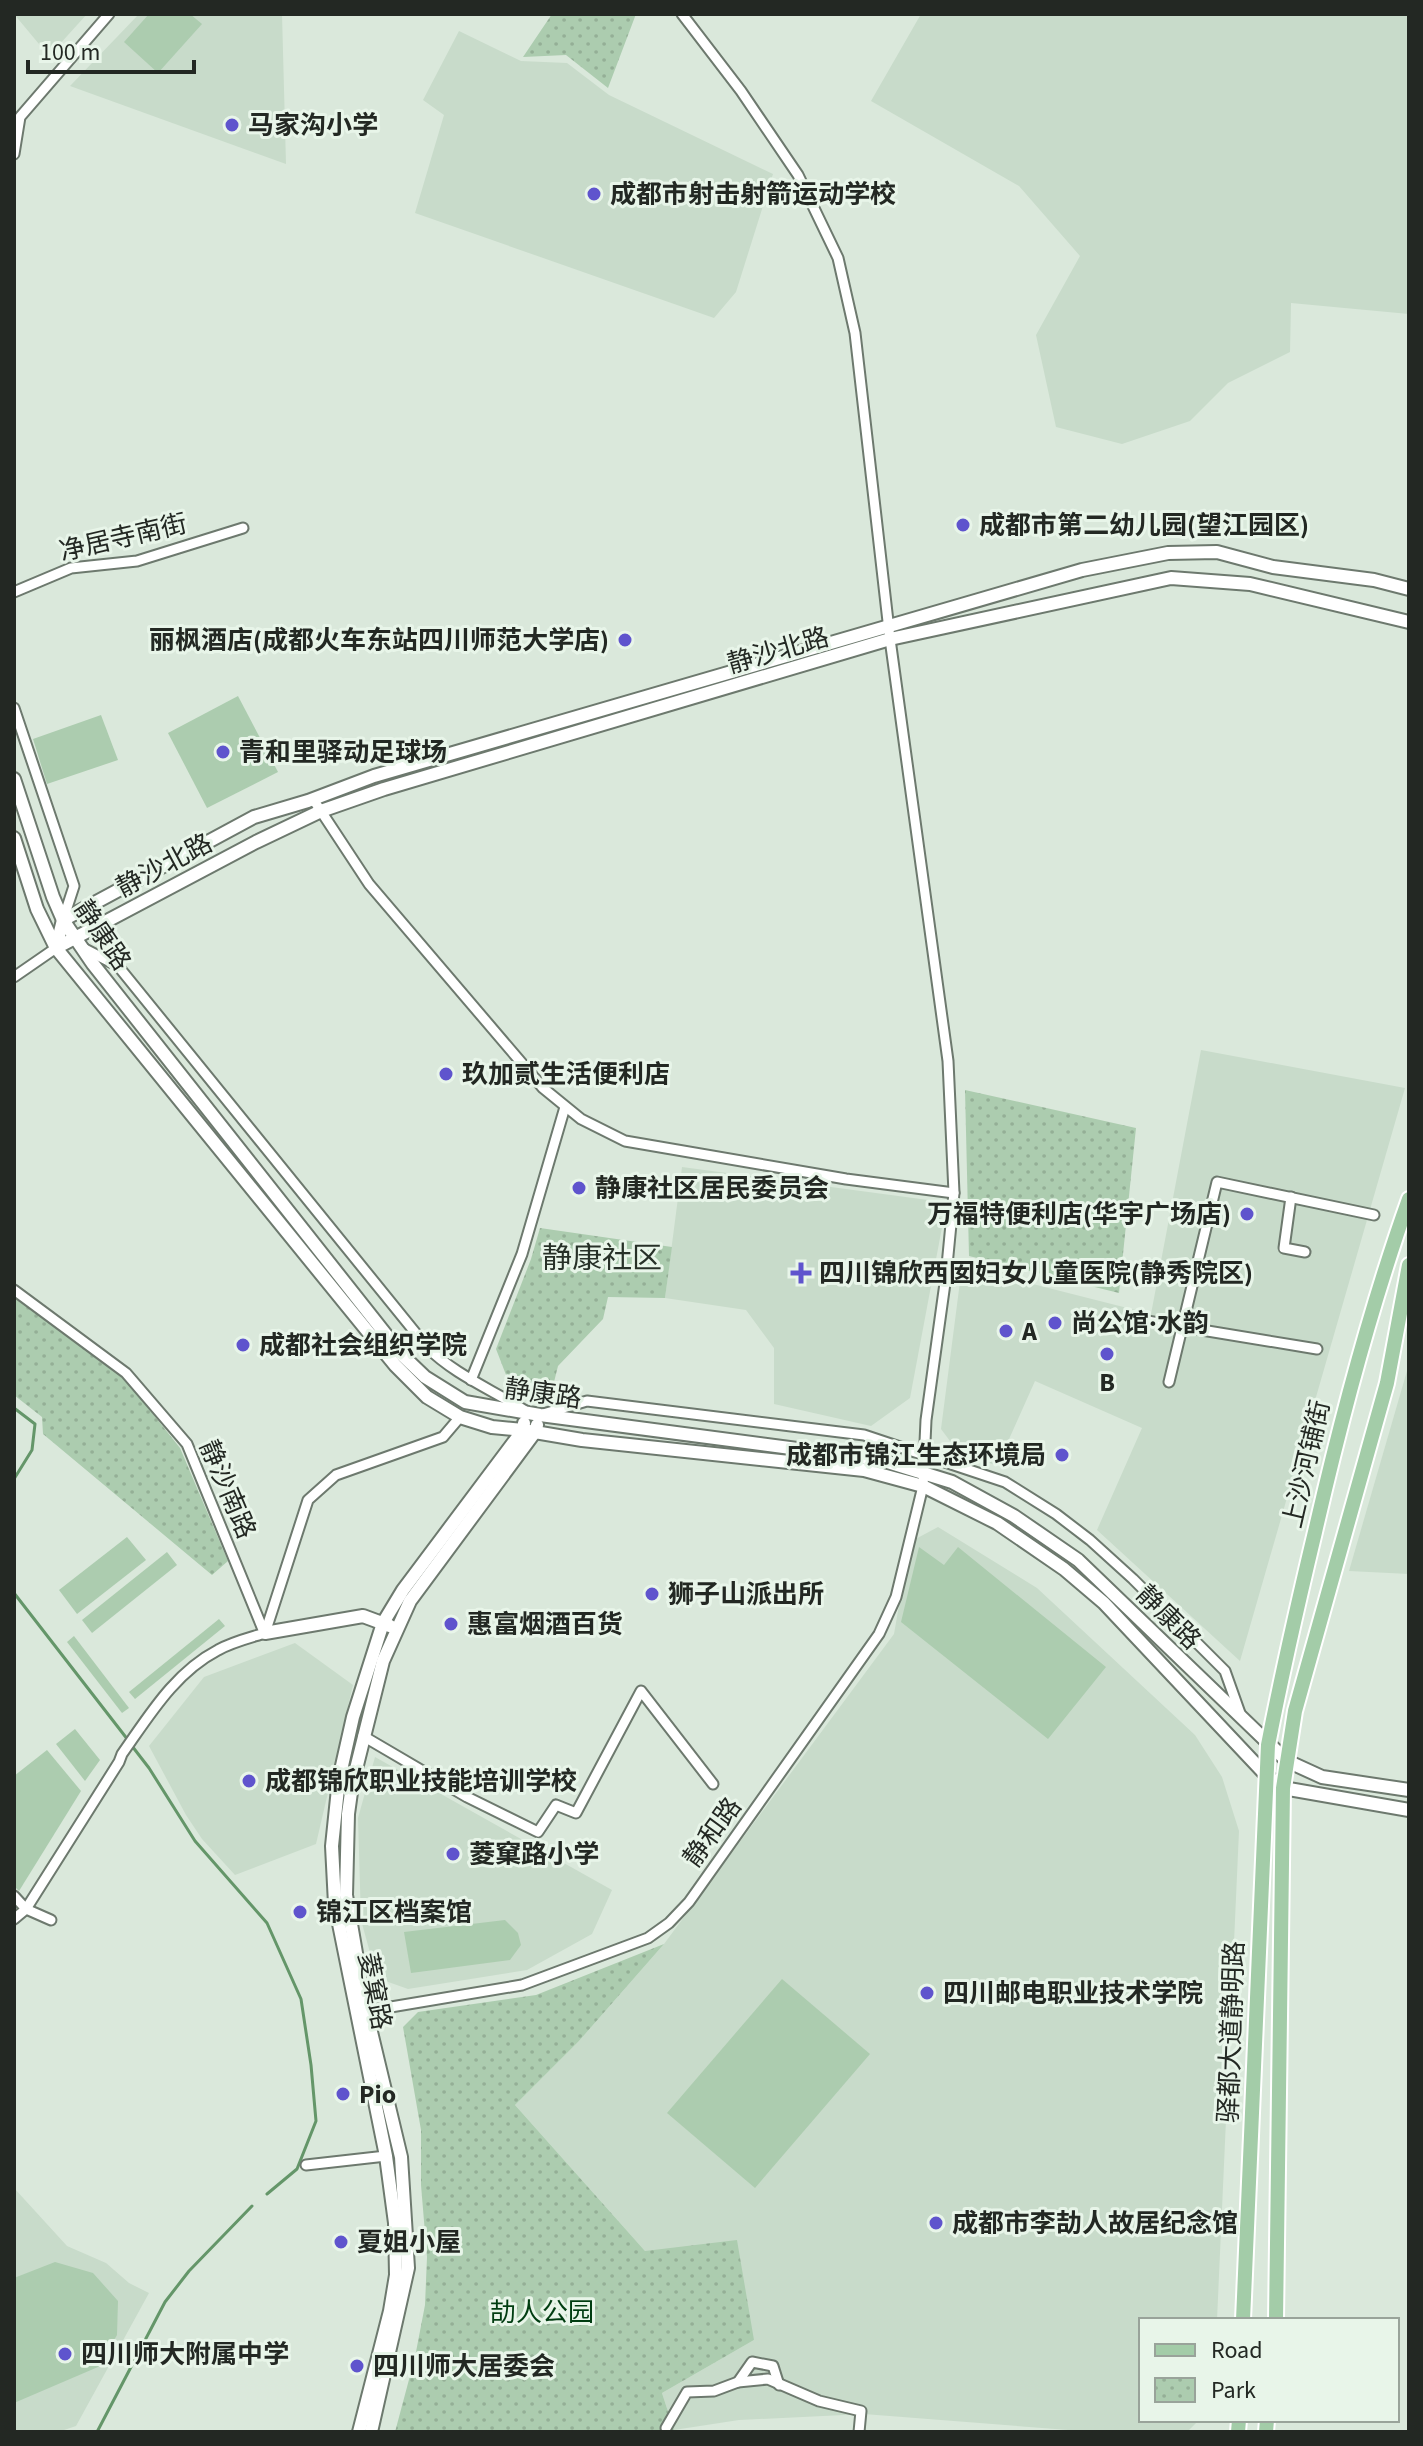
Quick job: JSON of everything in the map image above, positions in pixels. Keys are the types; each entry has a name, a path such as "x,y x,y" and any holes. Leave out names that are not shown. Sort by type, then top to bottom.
{"main road":[{"name":"上沙河铺街","path":"1268,1745 1348,1390 1409,1199"},
{"name":"上沙河铺街","path":"1287,1761 1295,1711 1387,1383 1408,1269"},
{"name":"驿都大道静明路","path":"1243,2318 1268,1745"},
{"name":"驿都大道静明路","path":"1276,2318 1283,1788 1287,1761"}],"street":[{"path":"14,154 20,117 109,14"},
{"name":"静和路","path":"361,2012 522,1985 648,1938 669,1923 707,1876 879,1634 896,1597 923,1486 926,1420 954,1193 948,1061 890,633 855,333 838,258 798,175 741,91 682,14"},
{"name":"净居寺南街","path":"14,592 71,568 137,561 243,528"},
{"name":"静沙北路","path":"56,948 78,942 256,842 321,811 1082,570 1168,553 1217,552 1273,567 1374,580 1409,589"},
{"name":"静沙北路","path":"63,920 254,817 374,776 890,633 1171,578 1250,584 1409,622"},
{"path":"14,708 74,886 56,948 14,977"},
{"name":"静康路","path":"14,779 53,897 63,920 78,942 402,1355 435,1385 465,1402 881,1460 952,1482 1014,1516 1078,1560 1287,1761 1322,1777 1409,1790"},
{"path":"313,799 369,884 543,1088 581,1119 625,1141 846,1179 954,1193"},
{"name":"静康路","path":"14,838 37,909 56,948 395,1365 427,1397 460,1417 492,1427 582,1440 864,1470 923,1486 997,1523 1064,1569 1104,1603 1265,1774 1283,1788"},
{"path":"78,942 118,966 443,1363 535,1414 587,1401 864,1435 1005,1482 1090,1540 1225,1671 1242,1719"},
{"path":"471,1380 522,1254 565,1107"},
{"path":"1169,1382 1217,1182 1374,1215"},
{"path":"1291,1197 1284,1248 1305,1252"},
{"path":"1385,1267 1408,1269"},
{"name":"静沙南路","path":"14,1290 126,1373 187,1444 265,1633"},
{"path":"1141,1320 1317,1349"},
{"name":"菱窠路","path":"359,2432 390,2311 396,2275 395,2223 361,2012 346,1895 348,1814 363,1736 383,1661 410,1601 529,1431 535,1414"},
{"path":"265,1633 308,1500 336,1475 443,1437 460,1417"},
{"name":"菱窠路","path":"371,2432 408,2268 401,2157 335,1904 332,1846 339,1779 353,1717 383,1623 403,1590 529,1431"},
{"path":"14,1919 26,1909 159,1700 185,1673 217,1650 265,1633 363,1616 397,1629"},
{"path":"363,1736 467,1797 538,1832 556,1805 576,1813 641,1691 713,1784"},
{"path":"1283,1788 1409,1810"},
{"path":"14,1896 26,1909 51,1920"},
{"path":"306,2165 386,2156"},
{"path":"738,2382 752,2362 773,2366 779,2385"},
{"path":"666,2428 687,2392 714,2391 738,2382 768,2379 819,2401 861,2411 859,2432"}],"shaded area":[{"path":"14,14 87,14 49,56"},
{"name":"马家沟小学","path":"139,14 282,14 286,164 70,86"},
{"path":"921,14 1409,14 1409,314 1291,303 1290,352 1228,383 1190,421 1122,444 1056,427 1036,335 1080,256 1019,186 871,101"},
{"name":"成都市射击射箭运动学校","path":"459,31 521,61 567,63 609,95 773,174 736,292 714,318 415,213 444,115 423,100"},
{"path":"1201,1050 1405,1088 1240,1661 1097,1530 1142,1428 1035,1381 997,1466 956,1449 941,1429 962,1266 1151,1314"},
{"name":"四川锦欣西囡妇女儿童医院(静秀院区)","path":"682,1167 928,1200 943,1222 910,1398 871,1426 774,1404 774,1348 746,1310 665,1298"},
{"path":"1409,1364 1409,1574 1349,1571"},
{"name":"四川邮电职业技术学院","path":"938,1527 1037,1588 1195,1735 1222,1777 1239,1831 1217,2318 1139,2318 1139,2422 1197,2422 1187,2432 1094,2432 864,2414 739,2420 674,2430 662,2393 754,2340 645,2251 515,2105 579,2041 664,1944 894,1634 910,1542"},
{"name":"成都锦欣职业技能培训学校","path":"295,1643 353,1685 316,1844 235,1875 202,1839 186,1815 149,1746 204,1677"},
{"name":"菱窠路小学","path":"375,1757 612,1890 592,1934 527,1970 408,1989 377,1978 361,1920 358,1818"},
{"name":"四川师大附属中学","path":"14,2188 67,2246 106,2263 129,2283 149,2293 76,2426 58,2432 14,2432"}],"green space":[{"path":"149,14 190,14 202,24 158,73 124,42"},
{"path":"552,14 636,14 608,88 566,55 523,57"},
{"name":"青和里驿动足球场","path":"238,696 278,772 207,808 168,733"},
{"path":"101,715 118,760 47,784 33,739"},
{"path":"965,1090 1136,1128 1119,1293 969,1256"},
{"path":"540,1228 672,1247 665,1298 608,1297 603,1319 558,1366 553,1386 508,1380 496,1349"},
{"path":"14,1297 124,1379 180,1448 228,1561 212,1575 43,1434 42,1417 14,1395"},
{"path":"127,1537 146,1560 77,1614 59,1590"},
{"path":"919,1547 944,1565 958,1547 1106,1667 1048,1739 901,1622"},
{"path":"167,1552 177,1565 92,1633 82,1620"},
{"path":"219,1619 225,1626 135,1699 129,1692"},
{"path":"74,1636 129,1708 122,1713 67,1642"},
{"path":"75,1729 100,1760 85,1781 56,1744"},
{"path":"47,1750 81,1791 19,1891 14,1886 14,1776"},
{"path":"505,1920 518,1933 521,1945 510,1960 411,1973 404,1932"},
{"name":"劼人公园","path":"664,1944 579,2041 515,2105 645,2251 737,2240 754,2340 662,2393 674,2430 667,2432 395,2432 425,2305 427,2257 421,2185 421,2130 403,2027 418,2012 536,1995"},
{"path":"782,1979 870,2054 755,2188 667,2113"},
{"path":"55,2262 93,2273 118,2301 117,2335 98,2367 14,2403 14,2278"}],"waterway":[{"path":"14,1408 35,1424 32,1450 14,1479"},
{"path":"14,1593 128,1740"},
{"path":"132,1746 195,1841 267,1923 301,1999 316,2121 297,2169 267,2194"},
{"path":"97,2432 165,2302 189,2271 252,2206"}],"place":[{"name":"马家沟小学","path":"232,125"},
{"name":"成都市射击射箭运动学校","path":"594,194"},
{"name":"成都市第二幼儿园(望江园区)","path":"963,525"},
{"name":"丽枫酒店(成都火车东站四川师范大学店)","path":"625,640"},
{"name":"青和里驿动足球场","path":"223,752"},
{"name":"玖加贰生活便利店","path":"446,1074"},
{"name":"静康社区居民委员会","path":"579,1188"},
{"name":"万福特便利店(华宇广场店)","path":"1247,1214"},
{"name":"四川锦欣西囡妇女儿童医院(静秀院区)","path":"801,1273"},
{"name":"尚公馆·水韵","path":"1055,1323"},
{"name":"A","path":"1006,1331"},
{"name":"成都社会组织学院","path":"243,1345"},
{"name":"B","path":"1107,1354"},
{"name":"成都市锦江生态环境局","path":"1062,1455"},
{"name":"狮子山派出所","path":"652,1594"},
{"name":"惠富烟酒百货","path":"451,1624"},
{"name":"成都锦欣职业技能培训学校","path":"249,1781"},
{"name":"菱窠路小学","path":"453,1854"},
{"name":"锦江区档案馆","path":"300,1912"},
{"name":"四川邮电职业技术学院","path":"927,1993"},
{"name":"Pio","path":"343,2094"},
{"name":"成都市李劼人故居纪念馆","path":"936,2223"},
{"name":"夏姐小屋","path":"341,2242"},
{"name":"四川师大附属中学","path":"65,2354"},
{"name":"四川师大居委会","path":"357,2366"}],"district":[{"name":"静康社区","path":"602,1258"}]}
